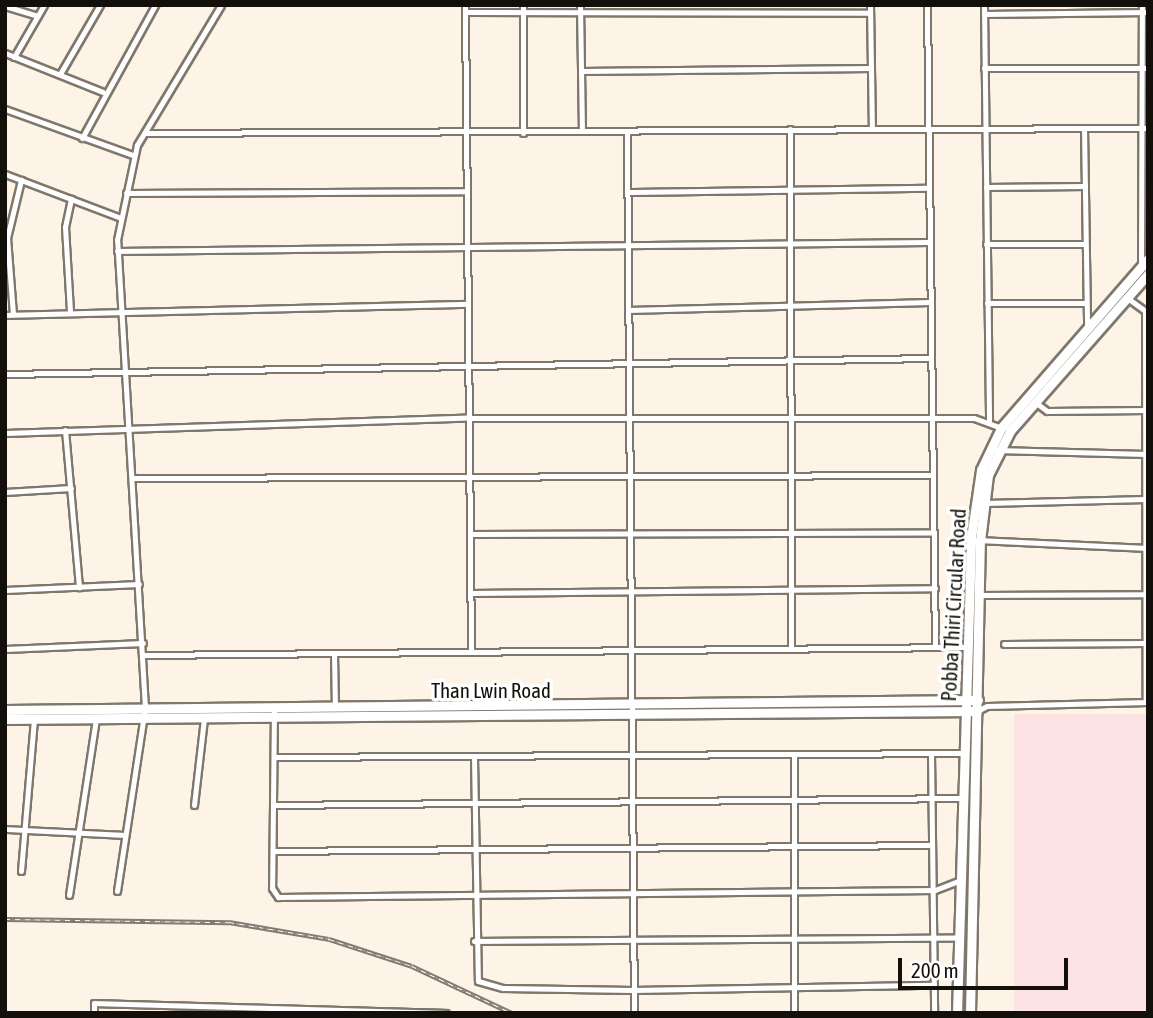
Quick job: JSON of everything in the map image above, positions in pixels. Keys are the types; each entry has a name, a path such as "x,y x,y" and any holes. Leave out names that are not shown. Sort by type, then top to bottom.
{"main road":[{"name":"Pobba Thiri Circular Road","path":"957,1013 967,647 981,470 1001,428 1077,335 1144,262"},
{"name":"Pobba Thiri Circular Road","path":"970,1013 978,711 979,595 976,540 996,450 1085,341 1148,274"},
{"path":"1077,335 1085,341"},
{"name":"Than Lwin Road","path":"5,719 96,718 144,713 204,718 335,708 633,712 978,700"},
{"name":"Than Lwin Road","path":"5,710 144,713 978,711"}],"street":[{"path":"14,57 44,5"},
{"path":"60,74 100,5"},
{"path":"82,138 103,92 155,5"},
{"path":"117,891 123,835 144,713 144,655 117,251 133,155 221,5"},
{"path":"580,5 582,131"},
{"path":"870,5 872,127"},
{"path":"927,5 936,648"},
{"path":"984,5 989,420"},
{"path":"5,6 37,16"},
{"path":"471,652 465,8 580,13 870,13"},
{"path":"523,9 523,132"},
{"path":"984,14 1144,10 1144,262"},
{"path":"5,54 103,92"},
{"path":"581,71 871,68"},
{"path":"984,68 1145,68"},
{"path":"5,109 133,155"},
{"path":"145,133 523,132 985,126 1145,128"},
{"path":"1084,128 1087,324"},
{"path":"790,129 791,649"},
{"path":"627,131 634,1013"},
{"path":"5,174 121,218"},
{"path":"13,314 7,238 21,180"},
{"path":"986,187 1085,186"},
{"path":"627,192 929,188"},
{"path":"126,193 467,191"},
{"path":"70,311 65,228 71,199"},
{"path":"117,251 627,249 929,242"},
{"path":"986,244 1085,244"},
{"path":"978,711 987,706 1147,702 1147,313 1126,297"},
{"path":"628,310 930,302"},
{"path":"987,303 1086,303"},
{"path":"5,315 121,308 468,304"},
{"path":"5,374 469,362 931,358"},
{"path":"1035,402 1048,411 1147,410"},
{"path":"5,433 129,426 469,418 629,421 932,418 989,420 1001,428"},
{"path":"65,430 79,587"},
{"path":"996,450 1146,454"},
{"path":"132,478 629,476 790,479 933,475"},
{"path":"5,492 71,488"},
{"path":"985,503 1146,499"},
{"path":"470,534 934,532"},
{"path":"976,540 1147,548"},
{"path":"5,590 139,584"},
{"path":"471,593 934,588"},
{"path":"979,595 1146,593"},
{"path":"5,649 143,643"},
{"path":"1004,644 1147,643"},
{"path":"144,655 967,647"},
{"path":"334,653 335,708"},
{"path":"978,700 987,706"},
{"path":"274,713 273,851 278,897 633,897 934,890 959,881"},
{"path":"69,895 74,831 96,718"},
{"path":"194,805 204,718"},
{"path":"22,871 34,719"},
{"path":"931,754 934,1013"},
{"path":"275,758 964,754"},
{"path":"794,755 794,1013"},
{"path":"474,757 472,802 475,976 492,987 634,990 934,985"},
{"path":"275,805 962,798"},
{"path":"5,830 123,835"},
{"path":"273,851 932,845"},
{"path":"474,941 795,942 958,938"},
{"path":"94,1013 94,1003 267,1010 436,1010 446,1013"}],"shaded area":[{"path":"1014,714 1148,714 1148,1013 1014,1013"}],"railway":[{"path":"5,919 229,922 329,939 412,966 512,1013"}]}
